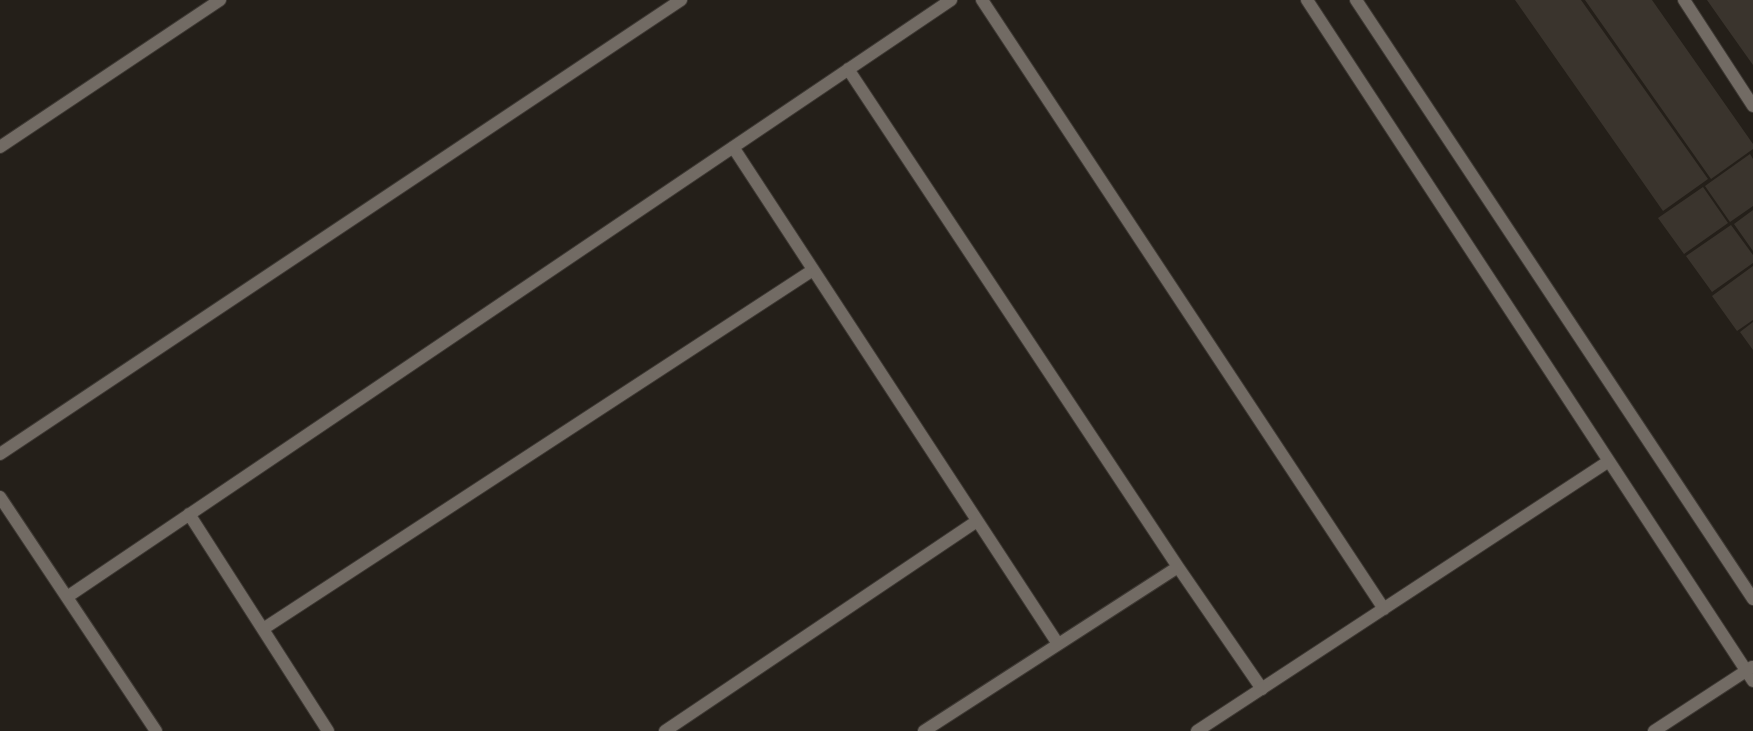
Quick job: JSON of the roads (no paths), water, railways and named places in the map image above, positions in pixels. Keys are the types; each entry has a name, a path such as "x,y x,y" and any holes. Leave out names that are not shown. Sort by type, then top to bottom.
{"street":[{"path":"0,146 220,0"},
{"path":"0,454 681,0"},
{"path":"67,597 951,0"},
{"path":"982,0 1384,609"},
{"path":"1306,0 1609,461 1750,669 1753,682"},
{"path":"1356,0 1753,599"},
{"path":"1684,0 1753,106"},
{"path":"848,69 1178,567 1262,689"},
{"path":"733,147 1058,644"},
{"path":"263,629 813,270"},
{"path":"1197,731 1609,461"},
{"path":"0,497 156,731"},
{"path":"189,514 328,731"},
{"path":"665,731 978,521"},
{"path":"924,731 1178,567"},
{"path":"1654,731 1750,669"}]}
